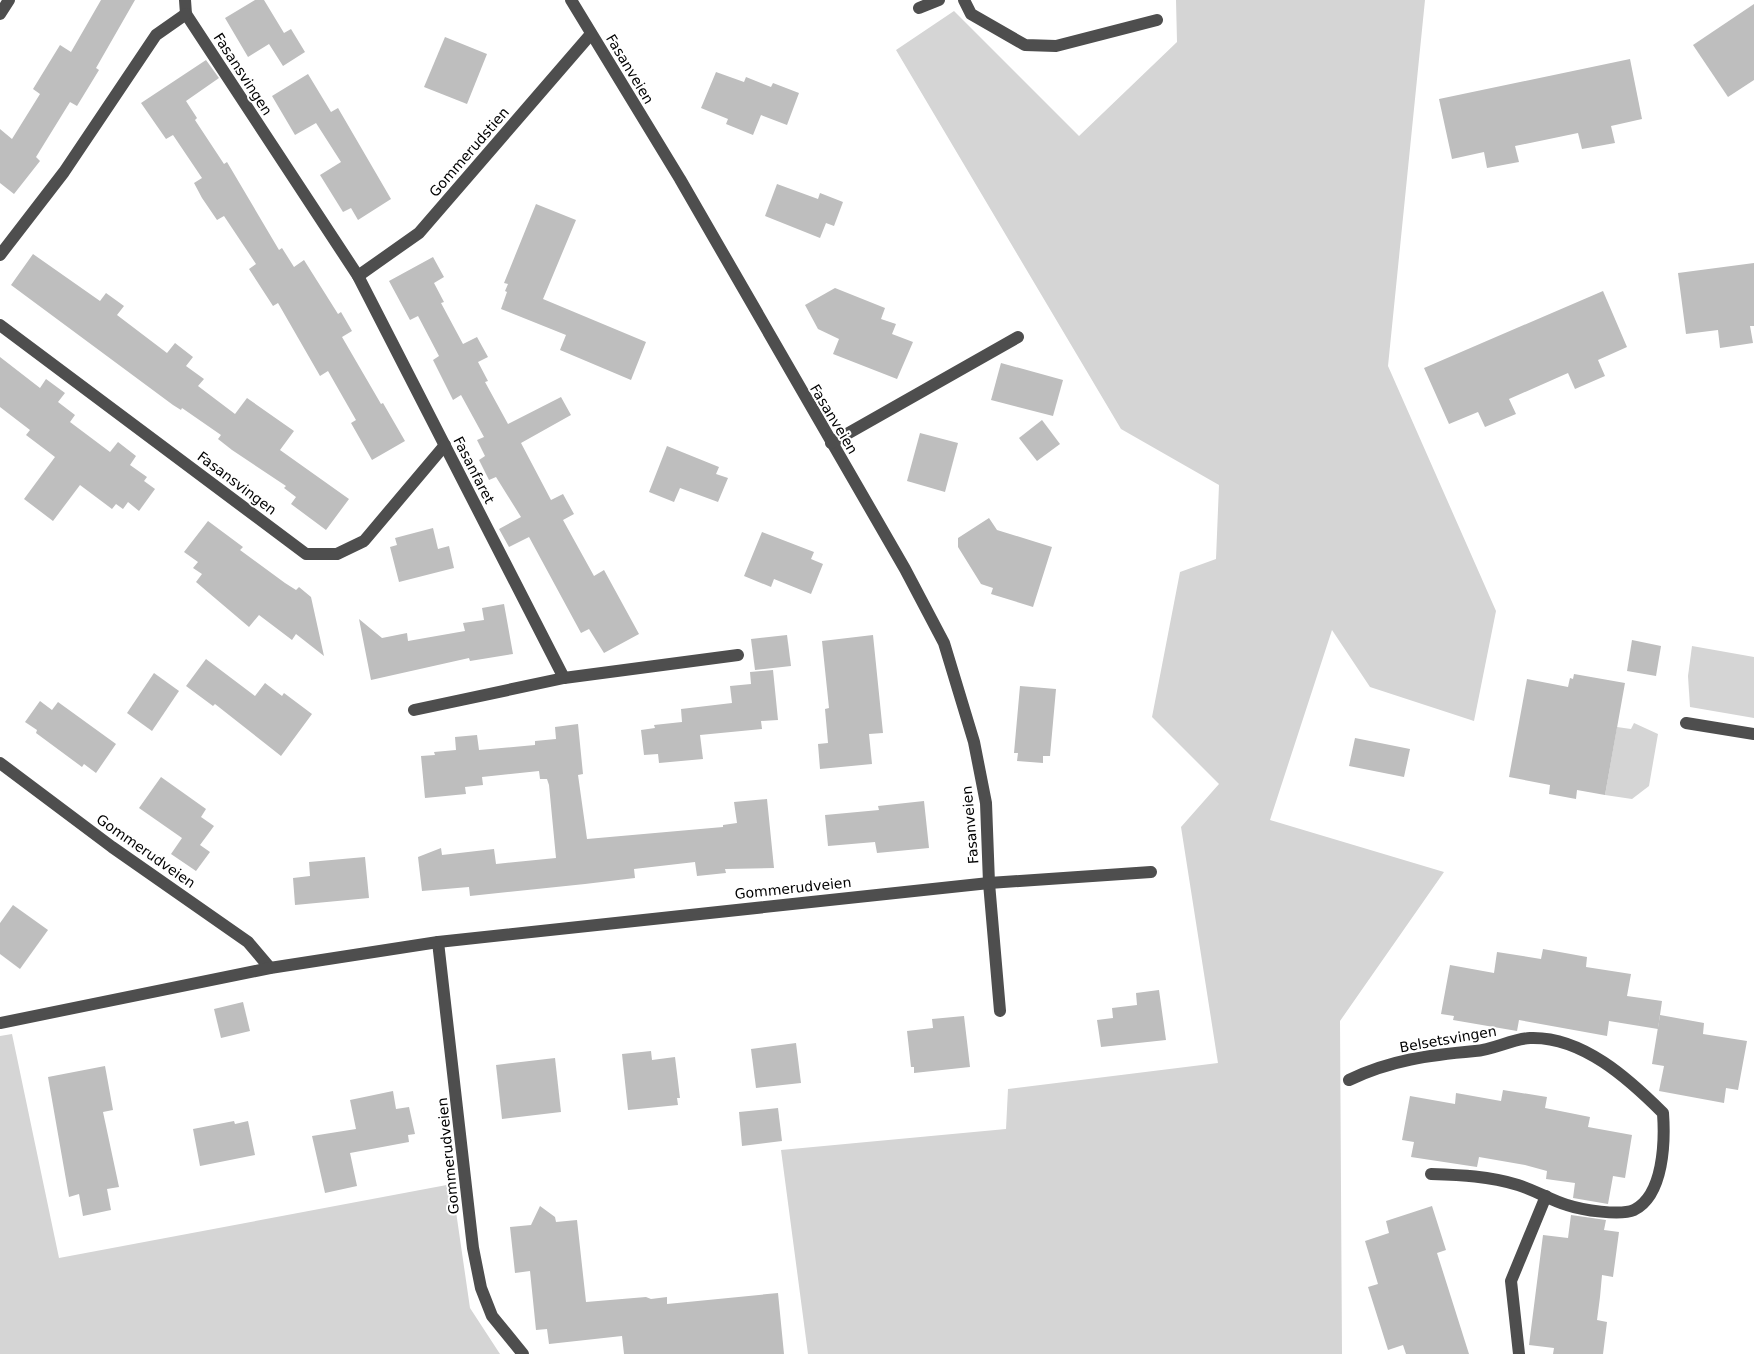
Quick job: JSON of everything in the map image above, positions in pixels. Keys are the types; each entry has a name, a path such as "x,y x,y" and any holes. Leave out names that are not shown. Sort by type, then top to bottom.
{"street":[{"path":"0,14 9,0"},
{"name":"Fasansvingen","path":"185,0 186,14 358,276"},
{"name":"Fasanveien","path":"571,0 680,179 905,569 944,643 974,742 986,803 1000,1011"},
{"path":"919,8 939,0"},
{"path":"964,0 971,14 1025,44 1056,46 1157,20"},
{"path":"0,255 64,172 156,36 186,14"},
{"name":"Gommerudstien","path":"358,276 419,233 591,34"},
{"name":"Fasanfaret","path":"358,276 564,678"},
{"name":"Fasansvingen","path":"0,325 306,554 337,554 364,541 445,445"},
{"path":"831,443 1018,336"},
{"path":"414,710 564,678 738,655"},
{"path":"1686,723 1754,734"},
{"name":"Gommerudveien","path":"0,763 112,847 248,942 270,968"},
{"name":"Gommerudveien","path":"0,1023 270,968 438,942 990,883 1151,872"},
{"name":"Gommerudveien","path":"438,942 473,1248 481,1288 492,1316 523,1354"},
{"name":"Belsetsvingen","path":"1349,1080 1373,1068 1427,1056 1484,1050 1529,1038 1557,1041 1582,1050 1636,1086 1663,1113 1665,1140 1655,1188 1648,1200 1634,1210 1618,1213 1567,1205 1517,1184 1480,1176 1431,1174"},
{"path":"1519,1354 1511,1281 1546,1196"}],"shaded area":[{"path":"1176,0 1425,0 1388,366 1496,611 1474,721 1370,687 1332,630 1270,820 1444,872 1340,1021 1342,1354 808,1354 781,1150 1006,1129 1008,1089 1218,1063 1181,827 1219,784 1152,717 1180,572 1216,559 1219,485 1121,429 896,50 954,11 1079,136 1177,42"},
{"path":"1692,646 1754,657 1754,718 1690,707 1688,676"},
{"path":"1634,723 1658,734 1649,786 1632,799 1605,795 1617,727 1631,729"},
{"path":"12,1034 59,1258 452,1184 470,1308 500,1354 0,1354 0,1036"}],"building":[{"path":"101,0 135,0 96,68 99,70 77,106 70,102 36,157 40,161 14,194 0,183 0,129 12,139 40,94 33,89 60,45 71,52"},
{"path":"255,0 264,0 284,33 291,29 305,52 283,66 269,44 248,57 225,18"},
{"path":"1754,4 1754,80 1728,97 1693,45"},
{"path":"445,37 487,54 467,104 424,87"},
{"path":"1630,59 1642,119 1611,126 1615,143 1582,149 1578,133 1515,146 1519,162 1487,168 1484,152 1452,159 1439,99"},
{"path":"206,60 219,78 186,101 197,118 195,120 224,164 227,162 279,250 282,248 294,267 304,260 338,314 341,312 352,331 342,337 405,441 372,460 351,423 356,420 328,371 320,376 278,303 273,306 249,269 256,264 224,216 217,220 202,198 194,183 202,178 173,135 166,139 141,103"},
{"path":"716,72 744,82 746,77 771,87 773,83 799,93 787,125 761,115 753,135 726,124 728,119 701,108"},
{"path":"308,74 331,112 338,108 391,199 358,220 351,208 343,212 320,175 341,162 316,123 295,135 272,96"},
{"path":"777,184 818,199 820,193 843,202 834,226 826,223 820,238 765,216"},
{"path":"536,204 576,220 543,299 646,342 631,380 560,350 566,335 501,309 508,284 504,283"},
{"path":"33,254 100,301 106,293 124,306 117,315 167,353 175,343 193,357 186,366 204,379 198,386 235,414 247,398 294,431 280,450 349,499 326,530 291,504 296,497 284,488 286,486 232,450 218,439 221,435 182,408 181,410 173,405 11,285"},
{"path":"433,257 444,277 434,283 444,302 441,303 463,344 477,337 488,357 478,362 488,381 485,382 508,424 561,397 571,415 521,443 551,500 563,494 574,514 563,520 594,576 604,570 639,634 604,653 589,629 581,633 529,537 509,547 499,529 521,517 496,477 489,480 479,460 485,456 477,440 484,437 461,395 453,400 433,360 439,356 418,316 410,320 389,281"},
{"path":"1754,263 1754,326 1750,326 1753,343 1720,348 1718,330 1686,334 1678,273"},
{"path":"835,288 885,308 881,319 896,324 892,334 913,342 897,379 833,354 839,339 818,329 805,305"},
{"path":"1603,291 1627,347 1598,360 1605,376 1575,389 1568,373 1509,399 1516,414 1485,427 1478,412 1449,424 1424,368"},
{"path":"0,357 40,388 46,379 65,393 58,402 75,415 70,422 110,452 118,442 136,456 130,465 147,477 144,481 155,489 139,511 128,502 123,509 116,504 112,509 80,485 53,521 24,499 55,457 26,435 30,430 0,407"},
{"path":"1001,363 1063,380 1053,416 991,400"},
{"path":"1042,420 1060,444 1037,461 1019,438"},
{"path":"920,433 958,443 945,492 907,481"},
{"path":"667,446 719,467 716,474 728,478 718,502 680,488 674,502 649,492"},
{"path":"989,518 997,530 1052,547 1033,607 991,594 993,588 981,584 958,547 958,538"},
{"path":"208,521 243,547 240,550 285,583 296,590 299,587 311,597 324,656 296,634 292,640 259,615 249,627 196,582 202,574 193,568 198,562 184,552"},
{"path":"433,528 438,549 449,546 454,568 399,582 390,547 397,545 395,538"},
{"path":"762,532 814,552 811,559 823,564 811,594 774,579 771,587 744,576"},
{"path":"504,604 513,654 470,661 469,658 371,680 359,619 382,638 407,633 408,641 465,631 463,623 484,620 482,608"},
{"path":"787,635 791,666 755,670 751,639"},
{"path":"873,635 883,733 869,734 872,764 820,769 818,744 828,743 825,709 829,708 822,641"},
{"path":"1632,640 1661,646 1656,676 1627,671"},
{"path":"206,659 255,696 265,683 282,696 284,693 312,714 281,756 215,704 213,706 186,686"},
{"path":"773,670 778,720 761,721 762,729 700,735 703,759 659,763 658,754 644,755 641,730 655,728 654,725 682,722 681,709 732,703 730,686 751,684 750,672"},
{"path":"154,673 179,691 152,731 127,713"},
{"path":"1574,674 1625,683 1605,795 1577,790 1576,799 1549,794 1550,785 1509,777 1527,679 1568,687 1570,678 1573,679"},
{"path":"1020,686 1056,689 1050,756 1043,756 1043,763 1017,761 1018,753 1014,753"},
{"path":"40,701 52,710 58,702 116,744 96,773 84,764 82,767 36,733 37,730 25,722"},
{"path":"578,724 583,774 578,775 587,839 723,827 723,825 737,823 734,802 767,799 774,868 725,869 726,873 697,876 695,862 634,869 635,878 585,884 470,896 469,887 422,891 418,857 441,848 442,855 494,849 496,864 556,858 549,785 547,779 540,779 539,771 482,777 483,785 465,787 466,794 425,798 421,756 435,755 434,752 456,750 455,737 477,735 479,750 535,745 535,741 556,739 555,727"},
{"path":"1355,738 1410,749 1404,777 1349,766"},
{"path":"161,777 206,809 201,817 214,826 200,845 210,852 196,871 171,854 182,838 139,808"},
{"path":"924,801 929,848 877,853 875,842 828,846 825,815 879,810 878,806"},
{"path":"365,857 369,898 295,905 293,878 310,876 309,862"},
{"path":"13,905 48,930 20,969 0,954 0,923"},
{"path":"1543,949 1587,957 1586,967 1631,974 1627,996 1662,1001 1658,1029 1609,1021 1607,1036 1519,1020 1517,1031 1453,1020 1454,1016 1441,1014 1450,965 1494,973 1497,952 1541,959"},
{"path":"1159,990 1166,1040 1101,1047 1097,1020 1113,1018 1112,1008 1137,1005 1136,993"},
{"path":"243,1002 250,1031 221,1038 214,1009"},
{"path":"1660,1015 1704,1023 1703,1034 1747,1041 1738,1090 1726,1088 1724,1103 1659,1091 1664,1066 1652,1064"},
{"path":"964,1016 970,1067 914,1073 914,1067 911,1067 907,1031 933,1028 932,1019"},
{"path":"796,1043 801,1083 756,1088 751,1049"},
{"path":"651,1051 652,1060 675,1057 680,1098 677,1098 678,1105 628,1110 622,1054"},
{"path":"555,1058 561,1112 502,1119 496,1065"},
{"path":"105,1066 113,1110 103,1112 119,1187 107,1189 111,1210 83,1216 79,1194 69,1197 48,1077"},
{"path":"1503,1090 1547,1097 1545,1108 1590,1117 1588,1127 1632,1135 1625,1178 1613,1176 1608,1204 1573,1198 1575,1183 1546,1179 1547,1171 1525,1165 1479,1157 1477,1167 1411,1157 1414,1142 1402,1140 1410,1096 1455,1104 1456,1093 1501,1101"},
{"path":"393,1091 396,1109 409,1107 415,1134 408,1135 409,1142 350,1153 357,1186 325,1193 312,1136 356,1129 350,1100"},
{"path":"778,1108 782,1141 742,1146 739,1112"},
{"path":"234,1121 235,1124 248,1121 255,1155 200,1166 193,1129"},
{"path":"540,1206 555,1217 556,1222 577,1220 586,1302 667,1297 667,1304 778,1293 784,1354 624,1354 622,1336 549,1344 547,1329 536,1330 530,1271 515,1273 510,1227 531,1225"},
{"path":"1432,1206 1446,1250 1437,1253 1469,1354 1406,1354 1403,1345 1388,1350 1368,1287 1378,1284 1365,1241 1389,1233 1386,1221"},
{"path":"1571,1215 1606,1220 1604,1230 1619,1232 1613,1277 1602,1275 1597,1320 1607,1322 1603,1354 1553,1354 1554,1348 1529,1345 1543,1235 1568,1238"}]}
